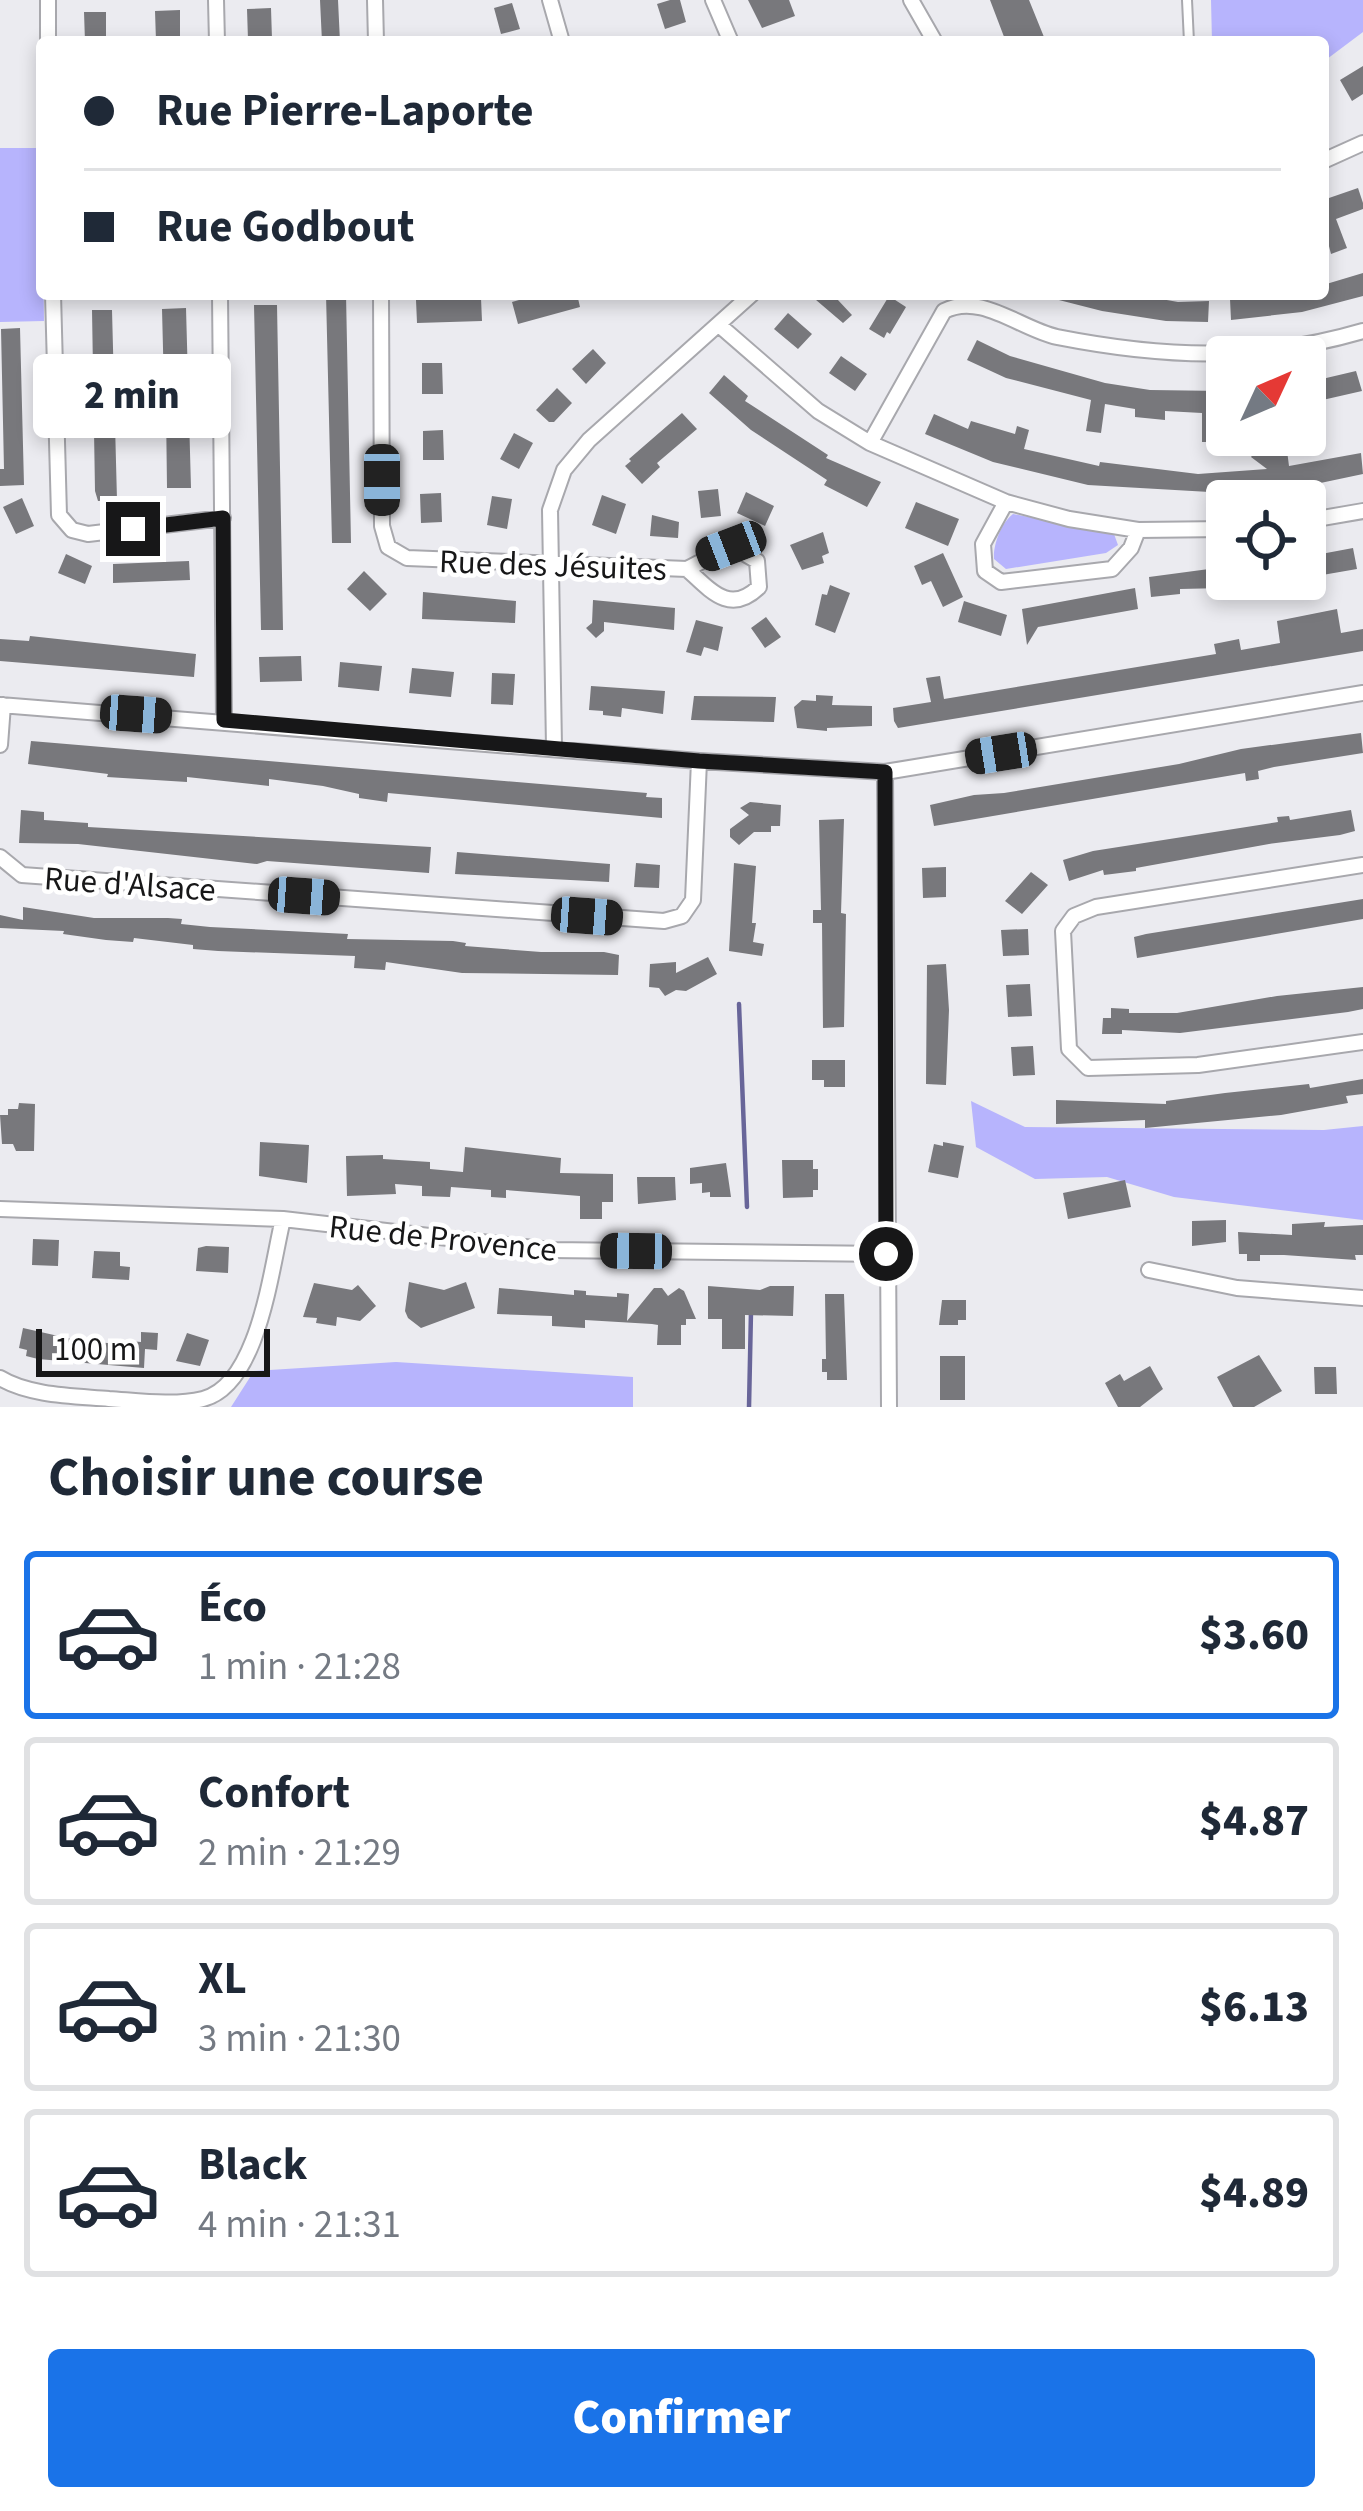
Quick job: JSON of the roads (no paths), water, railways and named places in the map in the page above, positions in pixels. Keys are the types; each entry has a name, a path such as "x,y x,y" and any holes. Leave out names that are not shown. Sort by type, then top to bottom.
{"street":[{"path":"48,0 48,36"},
{"path":"216,0 217,36"},
{"path":"375,0 376,36"},
{"path":"550,0 560,36"},
{"path":"713,0 728,36"},
{"path":"910,0 931,36"},
{"path":"1329,157 1363,143"},
{"path":"53,300 59,515 72,530 88,534 223,518"},
{"path":"220,300 224,720"},
{"name":"Rue des Jésuites","path":"381,300 382,526 388,547 407,558 687,569 731,546 757,561 759,587 737,602 719,599 687,569"},
{"path":"554,747 550,510 564,470 590,440 746,300"},
{"path":"870,443 944,311 958,304 972,303 1038,332 1105,346 1199,356 1301,348 1363,331"},
{"path":"719,325 818,411 870,443 1006,502 1138,530 1206,529"},
{"path":"1006,502 983,544 985,571 1001,582 1112,569 1131,548 1138,530"},
{"path":"1326,517 1363,511"},
{"path":"0,745 1,705 885,772 1363,693"},
{"name":"Rue d'Alsace","path":"0,857 22,875 664,921 682,916 693,899 699,761"},
{"path":"885,772 890,1407"},
{"path":"1363,865 1096,907 1074,916 1063,931 1069,1049 1088,1068 1198,1064 1363,1042"},
{"name":"Rue de Provence","path":"0,1209 283,1219 550,1250 886,1254"},
{"path":"0,1378 23,1388 108,1399 187,1401 224,1390 240,1372 250,1349 283,1219"},
{"path":"1149,1270 1237,1288 1363,1298"}],"lane":[{"path":"1187,0 1189,36"}],"waterway":[{"path":"739,1004 747,1207"},
{"path":"749,1407 751,1311"}]}
